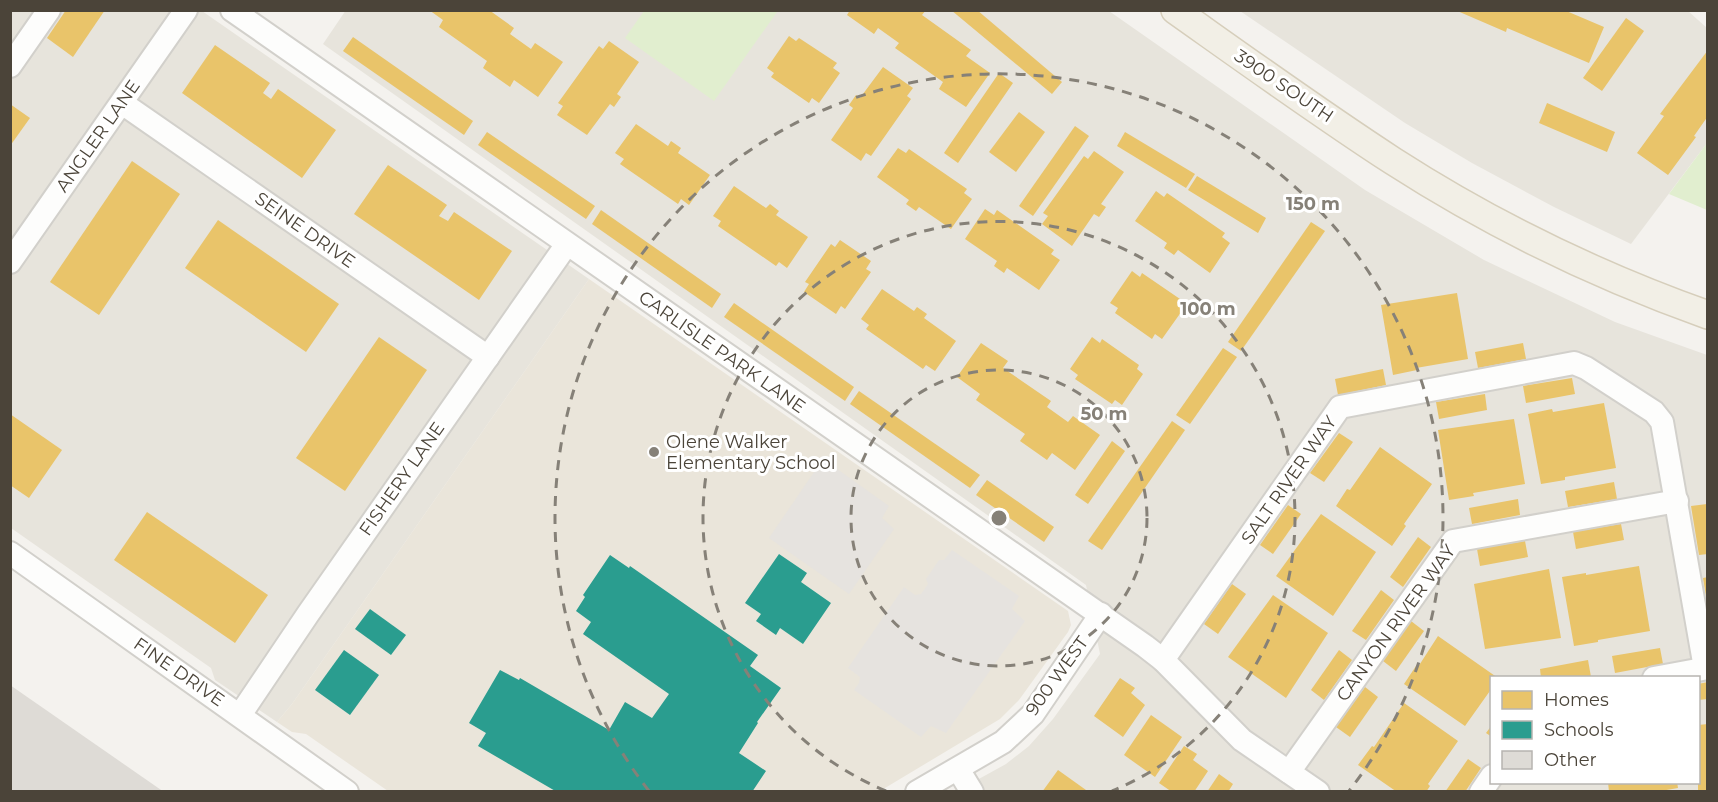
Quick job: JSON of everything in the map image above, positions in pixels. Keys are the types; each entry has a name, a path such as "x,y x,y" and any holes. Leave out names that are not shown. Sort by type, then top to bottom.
{"main road":[{"name":"3900 SOUTH","path":"1175,10 1393,161 1495,221 1628,285 1707,315"}],"street":[{"path":"13,58 49,10"},
{"name":"ANGLER LANE","path":"10,262 186,10"},
{"name":"CARLISLE PARK LANE","path":"232,10 1101,614 1163,660 1242,740 1318,792"},
{"name":"SEINE DRIVE","path":"122,103 488,357"},
{"name":"FISHERY LANE","path":"240,715 567,244"},
{"name":"SALT RIVER WAY","path":"1163,660 1340,406 1574,363 1586,368 1654,412 1662,422 1677,501"},
{"path":"1664,676 1706,668 1677,501"},
{"name":"CANYON RIVER WAY","path":"1289,772 1453,541 1677,501"},
{"name":"FINE DRIVE","path":"10,553 347,792"},
{"name":"900 WEST","path":"917,792 1003,742 1032,714 1101,614"},
{"path":"958,769 972,792"},
{"path":"1481,792 1490,778"}],"shaded area":[{"path":"346,10 1109,11 1365,190 1484,260 1615,322 1707,355 1707,791 957,791 1006,764 1029,746 1053,719 1100,654 1086,585 323,44"},
{"path":"11,11 202,11 589,279 292,704 277,722 215,680 211,668 11,528"},
{"path":"1240,11 1688,11 1707,28 1707,143 1631,244 1554,207 1472,163 1405,123"},
{"name":"Olene Walker Elementary School","path":"589,279 1068,611 1071,625 1068,632 1019,700 1000,719 880,791 388,791 306,734 292,732 277,722 292,704"},
{"path":"823,459 889,506 882,518 894,529 849,594 769,538"},
{"path":"952,550 1019,596 1012,609 1025,621 946,733 931,726 921,737 854,690 860,677 848,668 904,587 915,595 921,594 928,584 926,579 939,560 944,560"}],"green space":[{"path":"644,11 777,12 714,101 625,38"},
{"path":"1707,143 1707,210 1669,194"}],"building: Homes":[{"path":"66,10 105,10 73,57 47,38"},
{"path":"429,10 489,10 514,28 510,34 531,49 535,43 563,62 538,97 514,80 510,87 483,68 487,61 439,27 443,20"},
{"path":"850,10 926,10 922,15 971,50 966,56 990,73 966,107 939,89 943,82 895,48 899,43 878,28 874,34 847,15"},
{"path":"951,10 977,10 1062,82 1052,94"},
{"path":"1455,10 1564,10 1604,27 1589,63 1507,28 1506,32"},
{"path":"1626,18 1644,31 1602,91 1583,78"},
{"path":"789,36 796,41 799,38 837,63 833,68 840,73 819,103 812,98 809,103 771,77 774,73 767,68"},
{"path":"353,37 473,121 464,135 343,51"},
{"path":"609,41 639,62 617,94 621,97 614,107 610,104 587,135 557,115 563,106 558,103 599,46 603,49"},
{"path":"215,45 270,83 263,93 271,99 278,89 336,130 302,178 182,93"},
{"path":"1708,50 1708,116 1694,136 1696,137 1668,175 1637,153 1664,116 1660,114"},
{"path":"883,67 913,88 907,96 911,99 871,156 866,153 861,161 831,140 853,108 849,105 856,95 860,98"},
{"path":"999,73 1013,83 958,163 944,153"},
{"path":"1547,103 1615,132 1607,152 1539,123"},
{"path":"10,104 30,118 10,146"},
{"path":"1019,112 1045,132 1016,172 989,152"},
{"path":"636,124 668,146 671,141 681,148 678,153 710,175 689,205 681,199 678,204 620,164 624,159 615,153"},
{"path":"1075,126 1089,136 1033,216 1019,206"},
{"path":"487,132 595,206 586,219 478,145"},
{"path":"1125,132 1195,174 1186,188 1117,146"},
{"path":"898,148 906,153 909,149 967,189 964,193 972,199 951,229 919,207 916,211 906,204 909,200 877,177"},
{"path":"1094,151 1124,172 1101,204 1106,207 1099,217 1094,214 1072,246 1042,224 1048,216 1043,213 1084,156 1088,159"},
{"path":"132,161 180,194 99,315 50,282"},
{"path":"388,165 447,205 439,216 448,221 454,212 512,251 479,300 354,214"},
{"path":"1197,176 1266,218 1258,233 1188,190"},
{"path":"734,186 766,208 770,204 779,211 776,215 808,237 787,268 779,262 776,266 718,226 721,221 713,216"},
{"path":"1156,191 1164,197 1167,193 1225,233 1222,237 1230,243 1210,273 1178,250 1174,255 1164,248 1167,243 1135,221"},
{"path":"985,209 994,215 997,210 1054,250 1051,254 1060,260 1039,290 1007,268 1004,273 994,266 997,261 965,239"},
{"path":"601,210 721,294 712,308 592,224"},
{"path":"218,220 339,304 306,352 185,268"},
{"path":"1311,222 1325,231 1241,351 1228,342"},
{"path":"840,240 871,261 866,269 871,272 845,309 841,306 836,314 804,292 809,284 805,282 831,244 835,247"},
{"path":"1132,271 1140,277 1142,273 1180,299 1177,303 1184,308 1162,339 1155,334 1152,339 1115,313 1118,308 1110,303"},
{"path":"882,289 914,311 917,307 927,314 924,318 956,341 935,371 926,365 923,369 866,329 869,325 861,319"},
{"path":"1457,293 1468,359 1416,368 1417,370 1393,375 1381,305"},
{"path":"734,303 854,387 845,401 724,317"},
{"path":"379,337 427,370 345,491 296,458"},
{"path":"1092,337 1100,343 1102,339 1139,365 1137,369 1143,374 1122,405 1115,400 1112,404 1075,379 1078,375 1070,369"},
{"path":"981,343 1008,361 1003,368 1051,401 1047,407 1068,422 1073,416 1100,435 1075,470 1052,453 1047,460 1020,441 1025,434 976,400 980,394 957,377"},
{"path":"1523,343 1526,359 1478,368 1475,352"},
{"path":"1223,348 1237,357 1190,424 1176,415"},
{"path":"1383,369 1386,385 1338,395 1335,379"},
{"path":"1572,378 1575,394 1526,403 1523,386"},
{"path":"859,391 980,475 970,488 850,404"},
{"path":"1485,394 1487,410 1439,419 1436,402"},
{"path":"1604,403 1616,468 1565,477 1565,480 1541,484 1528,414"},
{"path":"10,414 62,450 29,498 10,485"},
{"path":"1514,419 1525,484 1473,493 1474,496 1449,500 1438,430"},
{"path":"1172,421 1185,430 1102,550 1088,541"},
{"path":"1339,433 1353,442 1324,482 1310,473"},
{"path":"1112,441 1125,451 1088,504 1075,495"},
{"path":"1380,447 1432,484 1404,524 1406,526 1392,546 1336,506"},
{"path":"987,480 1054,527 1044,542 976,495"},
{"path":"1614,482 1617,499 1568,507 1565,491"},
{"path":"1518,499 1520,515 1472,524 1469,508"},
{"path":"1707,504 1708,554 1699,555 1691,506"},
{"path":"1288,505 1301,514 1273,554 1260,545"},
{"path":"147,512 268,595 235,643 114,560"},
{"path":"1321,514 1376,552 1333,616 1276,576"},
{"path":"1621,524 1624,540 1576,549 1573,532"},
{"path":"1418,537 1431,547 1403,587 1390,577"},
{"path":"1525,541 1528,557 1480,566 1477,549"},
{"path":"1639,566 1650,631 1574,646 1562,577"},
{"path":"1549,569 1561,638 1485,649 1474,584"},
{"path":"1708,577 1708,596 1706,596 1703,578"},
{"path":"1232,584 1246,594 1218,634 1204,624"},
{"path":"1381,590 1394,600 1366,640 1352,631"},
{"path":"1273,595 1328,633 1286,698 1228,657"},
{"path":"1411,621 1424,631 1396,671 1383,661"},
{"path":"1438,636 1495,676 1490,676 1490,691 1465,726 1404,684 1416,666 1418,667"},
{"path":"1660,648 1663,664 1615,673 1612,656"},
{"path":"1339,650 1352,660 1324,700 1311,690"},
{"path":"1588,660 1591,676 1541,676 1540,669"},
{"path":"1120,678 1135,688 1131,693 1145,705 1123,737 1094,716"},
{"path":"1708,682 1708,699 1700,700 1700,684"},
{"path":"1365,687 1378,697 1350,737 1336,727"},
{"path":"1404,703 1458,741 1428,784 1430,786 1426,792 1397,792 1358,765 1372,746 1374,747"},
{"path":"1151,715 1182,737 1155,777 1124,755"},
{"path":"1708,724 1708,792 1698,792 1700,725"},
{"path":"1184,746 1197,754 1193,760 1208,771 1194,792 1172,792 1159,783"},
{"path":"1468,759 1481,768 1465,792 1445,792"},
{"path":"1058,770 1086,790 1085,792 1042,792"},
{"path":"1219,774 1233,784 1228,792 1207,792"},
{"path":"1608,784 1677,784 1678,788 1655,792 1609,792"}],"building: Schools":[{"path":"779,554 807,573 801,582 831,603 803,644 780,628 776,635 756,621 761,614 745,603"},
{"path":"610,555 629,568 630,566 758,655 750,666 781,688 739,753 766,771 752,792 557,792 478,746 486,733 469,723 500,670 519,680 520,678 609,730 625,702 652,718 669,694 583,634 591,622 576,611 585,597 583,595"},
{"path":"370,609 406,635 391,655 355,629"},
{"path":"344,650 379,675 350,715 315,690"}],"building: Other":[{"path":"10,685 164,792 10,792"}],"place":[{"name":"Olene Walker Elementary School","path":"654,452"}]}
